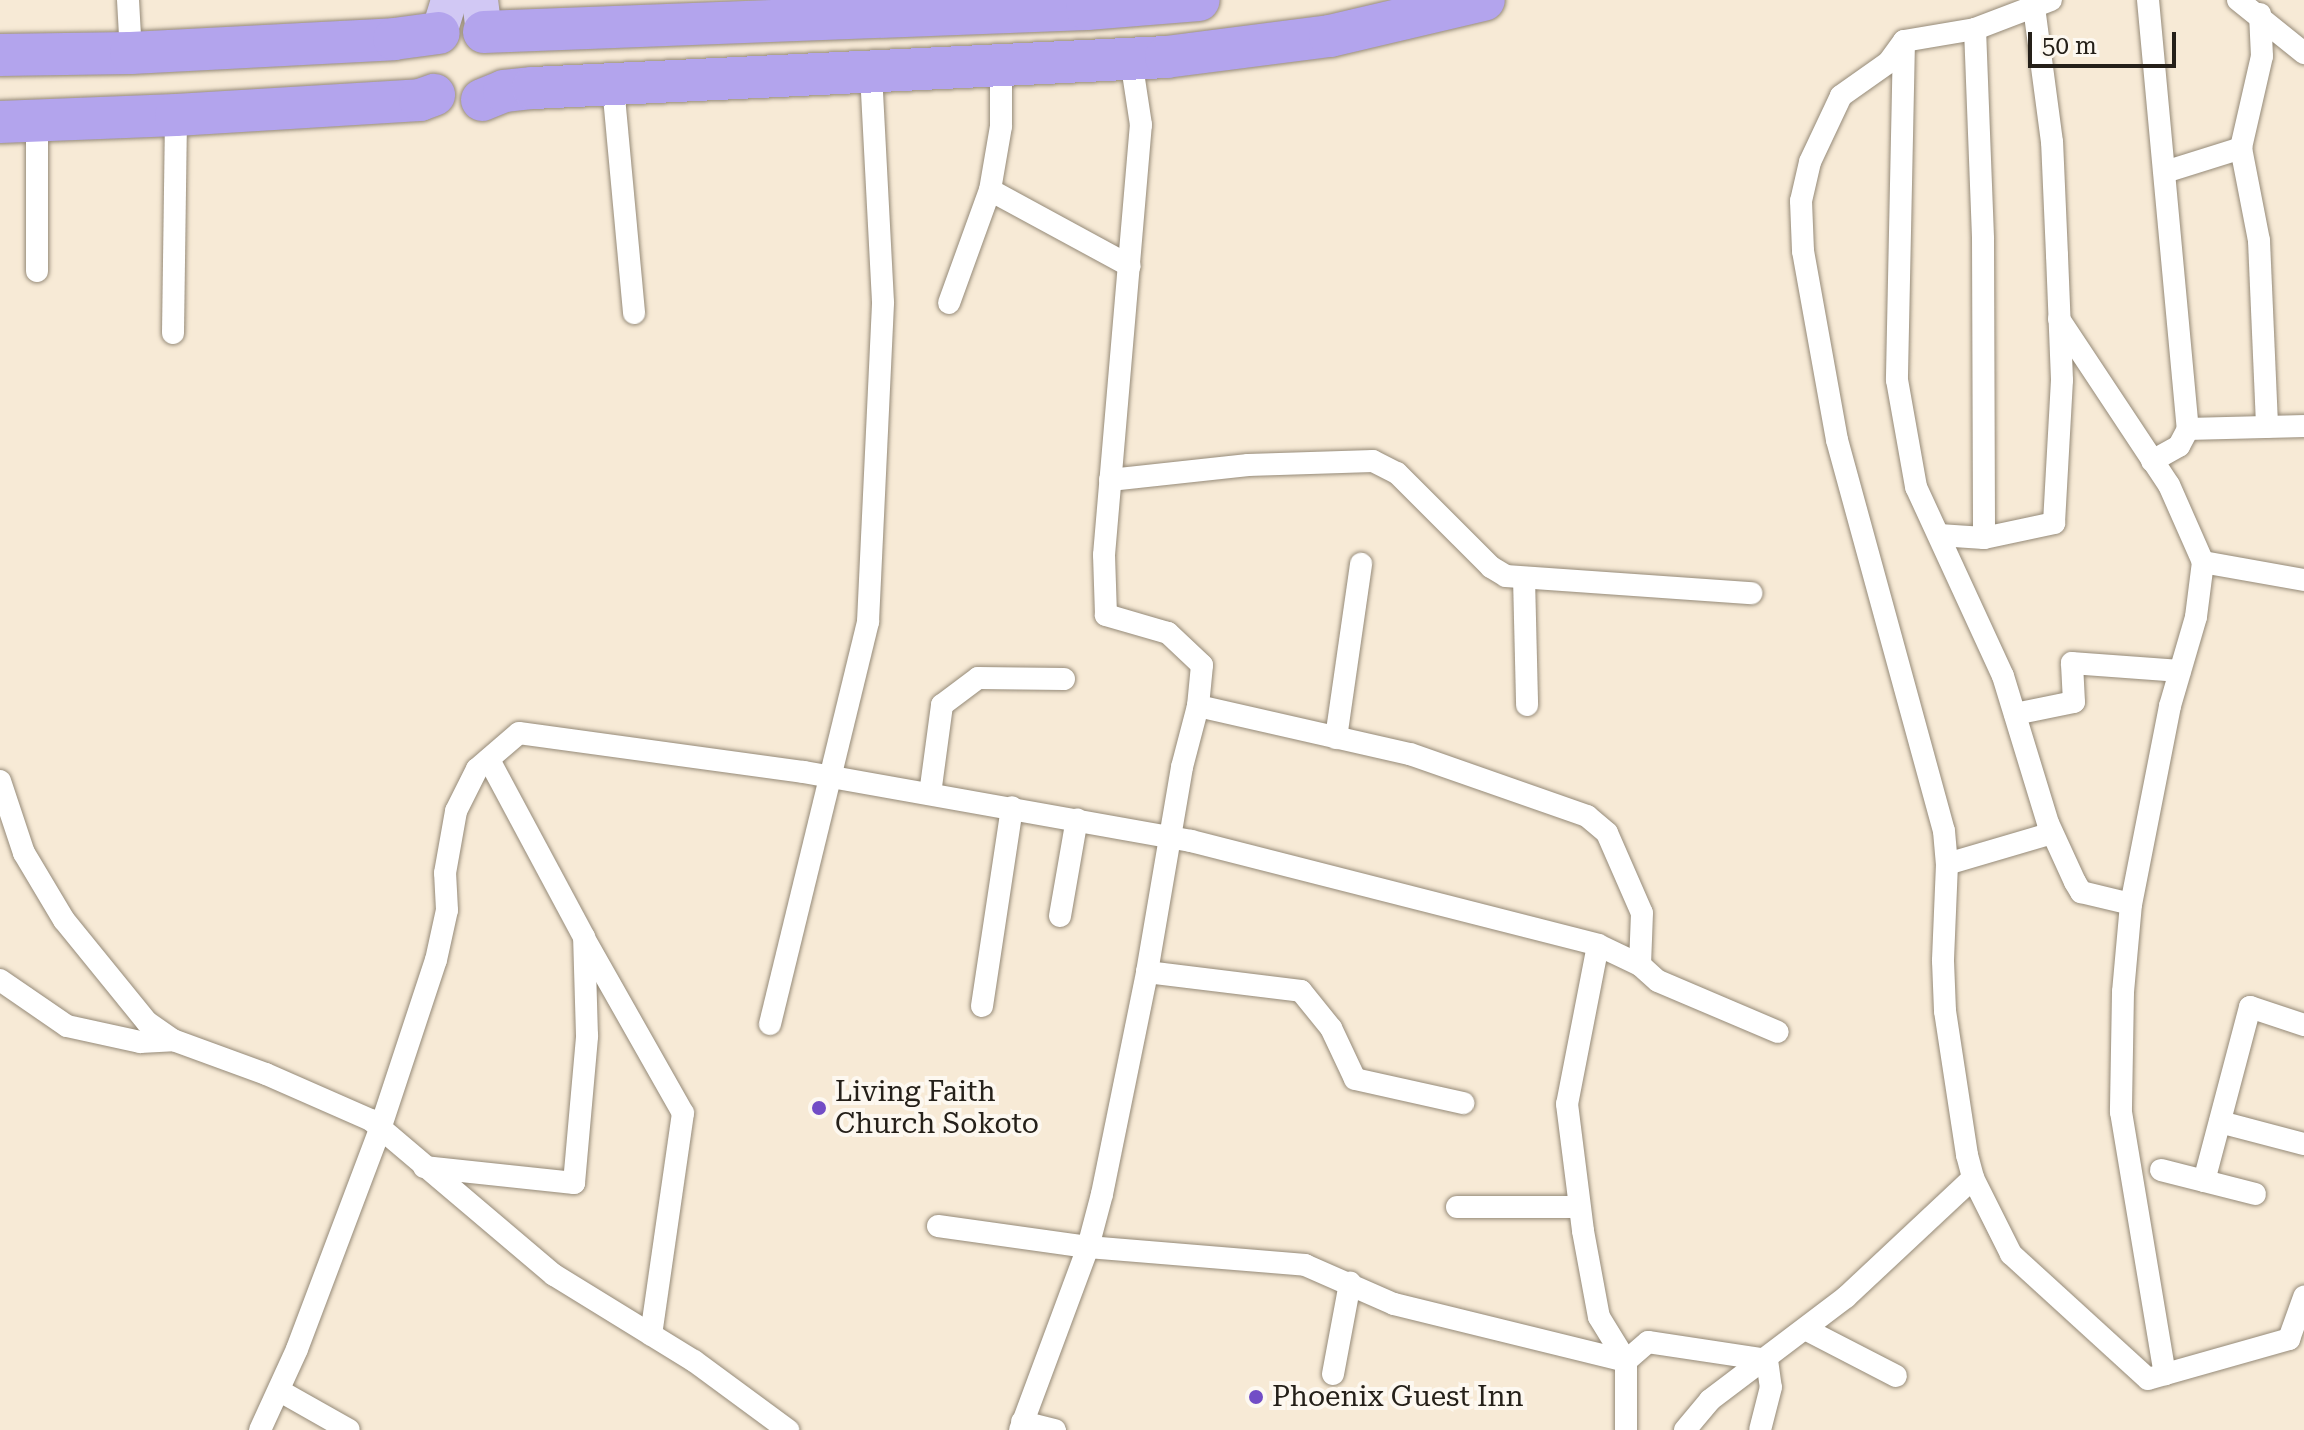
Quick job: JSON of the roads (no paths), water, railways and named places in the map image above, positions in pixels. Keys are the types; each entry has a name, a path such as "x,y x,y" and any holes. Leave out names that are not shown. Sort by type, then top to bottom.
{"highway":[{"path":"0,55 131,53 394,39 444,17 470,28 482,16 776,23 870,8 1199,0"},
{"path":"19,120 176,115 420,100 434,95 462,104 504,91 1131,60 1254,48 1330,36 1484,0"},
{"path":"482,16 499,53 500,67 496,85 482,100"},
{"path":"434,95 424,74 424,62 444,17"}],"street":[{"path":"128,0 131,53"},
{"path":"2148,0 2188,429 2179,446 2152,461"},
{"path":"2238,0 2260,14 2304,53"},
{"path":"1939,535 1984,538 2054,523 2062,380 2052,142 2040,2 1975,29 1904,41 1889,62 1841,96 1810,162 1801,201 1803,251 1837,440 1944,831 1947,864 1943,961 1945,1011 1973,1178 2011,1254 2148,1379 2289,1339 2304,1297"},
{"path":"2260,14 2262,56 2241,148 2259,241 2267,427"},
{"path":"1975,29 1983,239 1984,538"},
{"path":"1904,41 1897,380 1916,487 2003,676 2052,833 2081,892 2131,904"},
{"path":"1055,1430 1021,1426 1088,1247 1147,972 1182,767 1198,706 1202,665 1168,633 1106,615 1104,555 1141,125 1131,60"},
{"path":"949,303 990,190 1001,126 1001,65"},
{"path":"770,1024 868,622 883,302 871,73"},
{"path":"613,86 634,313"},
{"path":"173,333 176,115"},
{"path":"19,120 37,271"},
{"path":"2165,172 2241,148"},
{"path":"990,190 1130,266"},
{"path":"2059,319 2169,485 2203,562 2196,617 2170,706 2131,904 2123,992 2121,1112 2165,1374"},
{"path":"2188,429 2304,426"},
{"path":"1110,480 1248,465 1373,461 1397,473 1491,567 1506,576 1751,593"},
{"path":"2203,562 2304,580"},
{"path":"1336,738 1361,564"},
{"path":"1524,578 1527,705"},
{"path":"2015,714 2074,702 2072,663 2180,671"},
{"path":"930,794 942,705 978,678 1064,679"},
{"path":"1198,706 1410,754 1587,816 1607,833 1642,913 1640,965"},
{"path":"260,1430 280,1391 380,1129 436,960 447,910 445,873 456,811 477,769 519,733 831,777 1171,837 1598,945 1640,965 1658,981 1778,1032"},
{"path":"489,760 683,1113 651,1335"},
{"path":"0,781 24,853 64,920 147,1022 173,1040 339,1105 380,1129 554,1275 694,1361 788,1430"},
{"path":"982,1006 1012,807"},
{"path":"1060,916 1077,819"},
{"path":"1947,864 2052,833"},
{"path":"424,1167 574,1183 587,1036 584,937"},
{"path":"1598,945 1567,1104 1579,1207 1599,1317 1626,1361 1626,1430"},
{"path":"1147,972 1301,991 1331,1028 1355,1079 1463,1103"},
{"path":"0,980 67,1026 140,1042 173,1040"},
{"path":"2204,1181 2250,1007 2304,1025"},
{"path":"2220,1122 2304,1144"},
{"path":"2161,1170 2255,1194"},
{"path":"1685,1430 1710,1400 1807,1330 1973,1178"},
{"path":"1457,1207 1579,1207"},
{"path":"938,1226 1088,1247 1305,1265 1394,1304 1626,1361"},
{"path":"1333,1374 1350,1283"},
{"path":"1807,1330 1896,1376"},
{"path":"1626,1361 1648,1342 1767,1360"},
{"path":"1760,1430 1771,1387 1767,1360"},
{"path":"280,1391 349,1430"}],"place":[{"name":"Living Faith Church Sokoto","path":"819,1108"},
{"name":"Phoenix Guest Inn","path":"1256,1397"}]}
